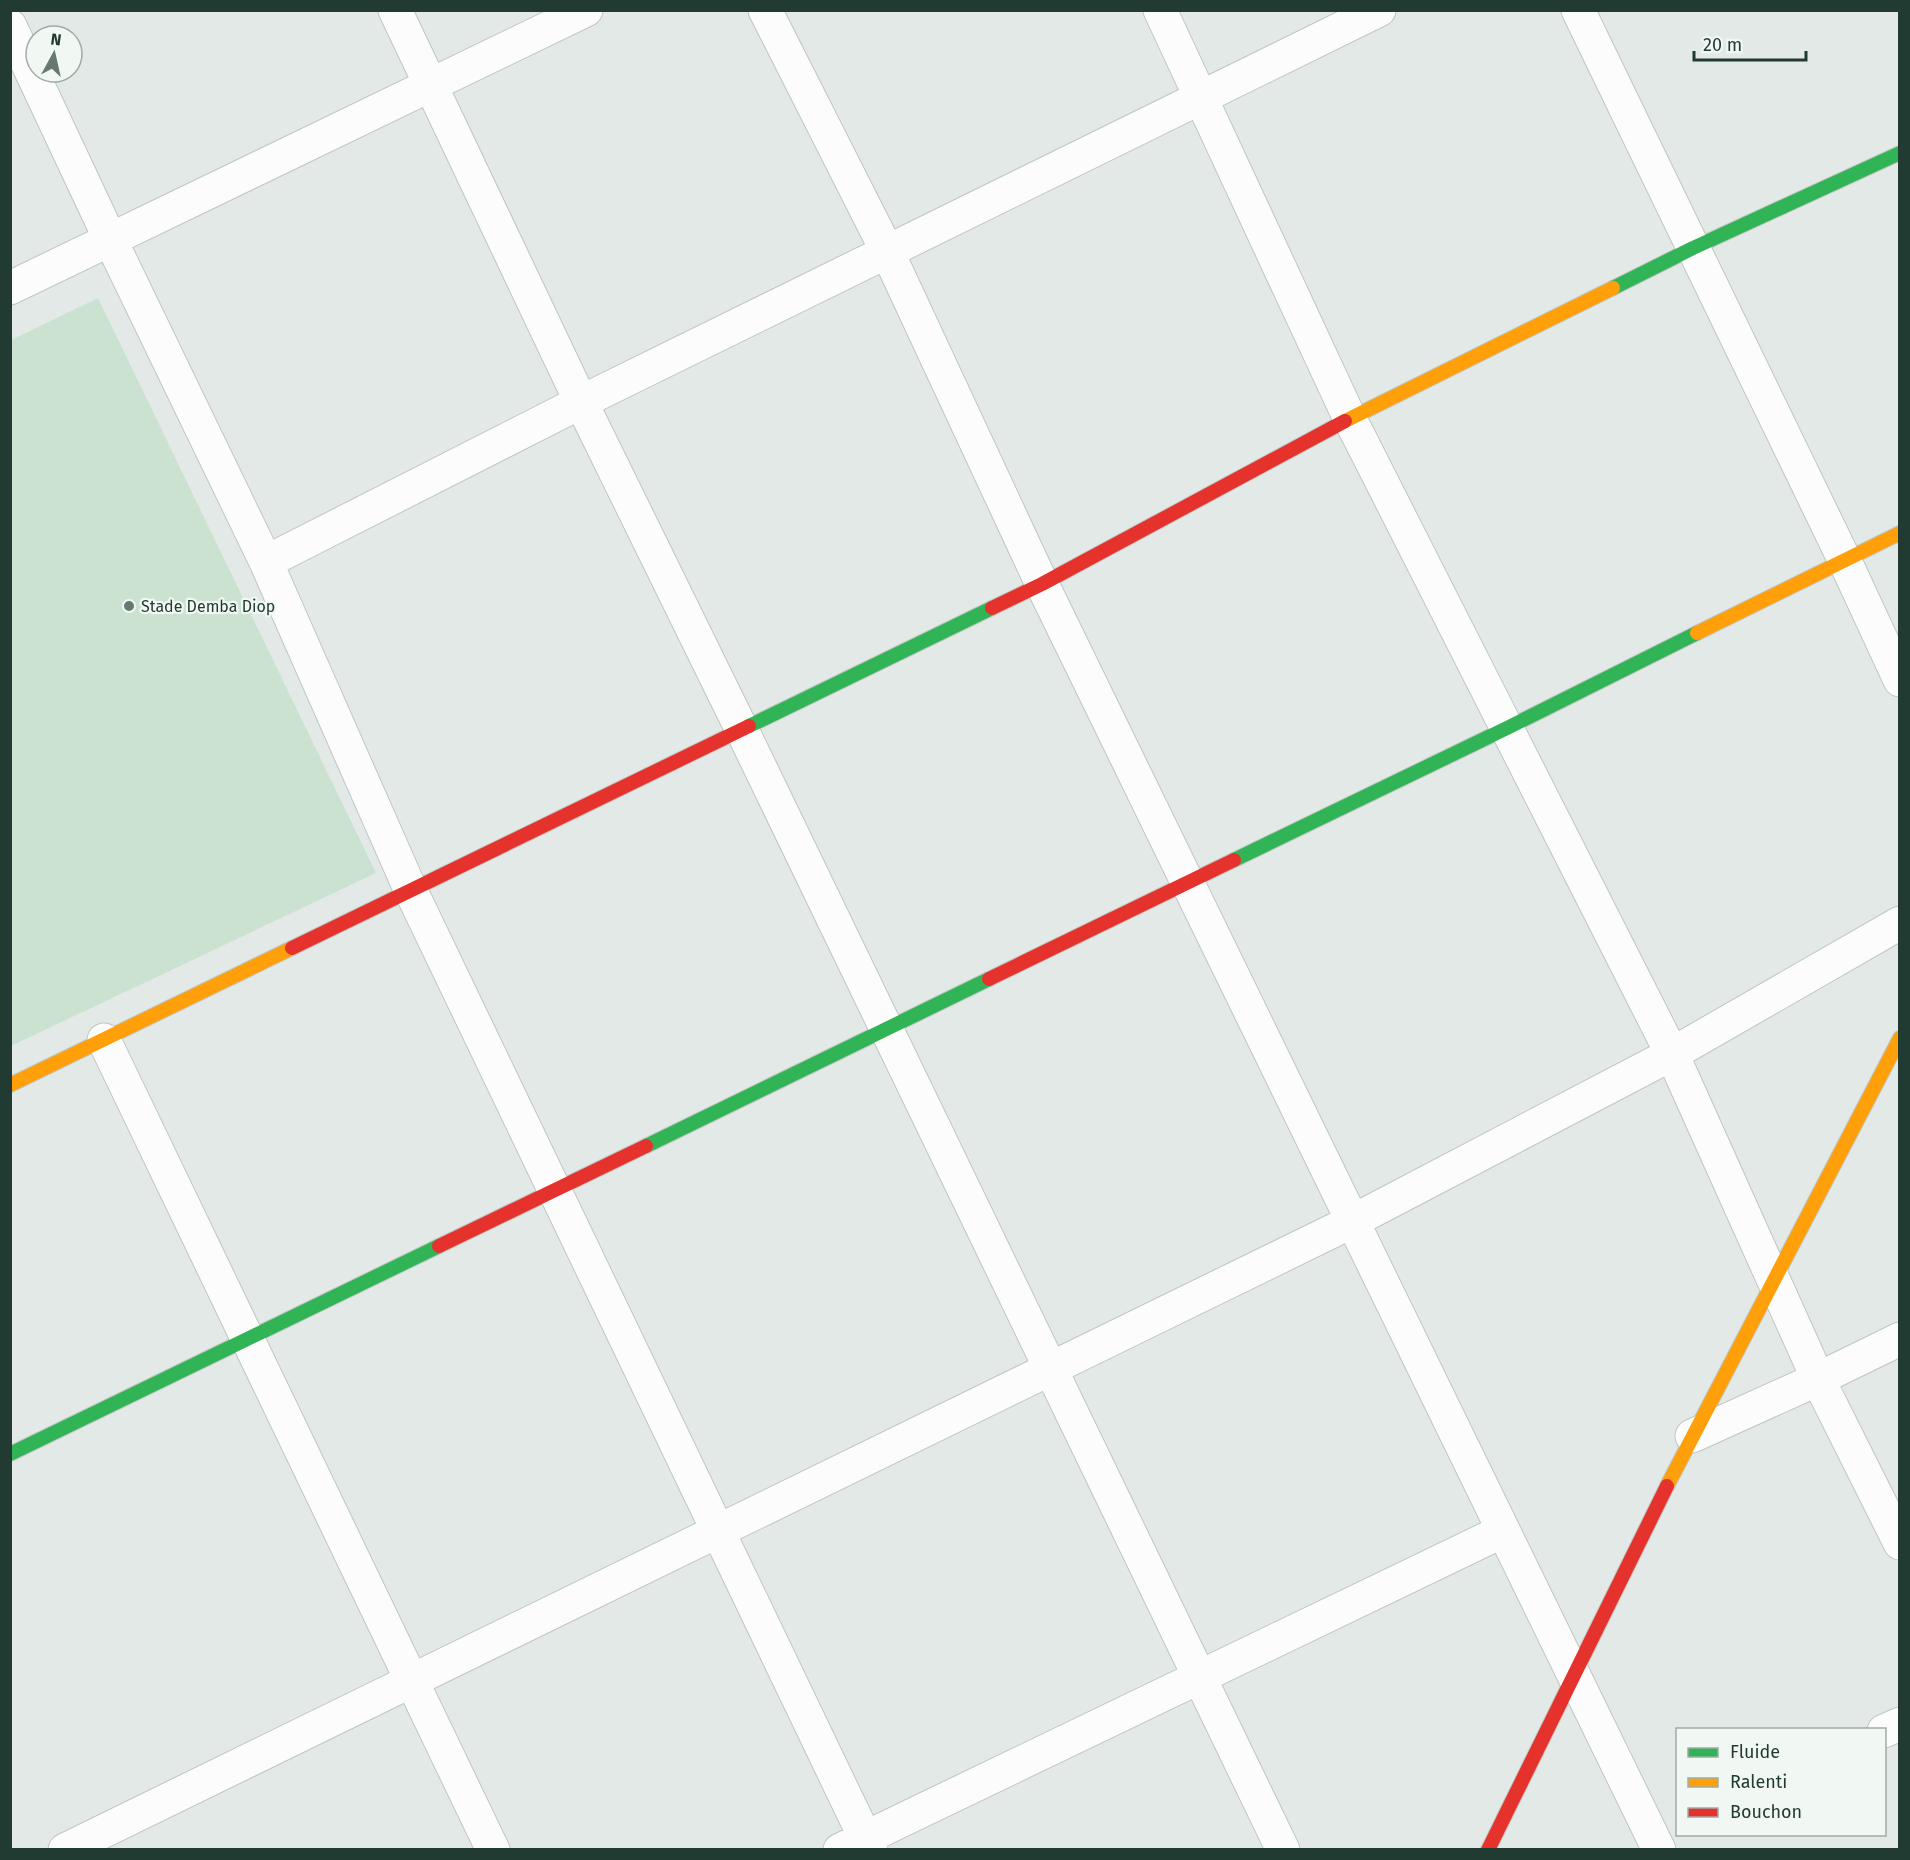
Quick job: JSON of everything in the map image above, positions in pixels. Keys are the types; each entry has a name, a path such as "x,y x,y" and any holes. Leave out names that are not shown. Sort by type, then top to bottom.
{"street":[{"path":"395,10 581,402 1283,1850"},
{"path":"10,288 586,10"},
{"path":"765,10 887,251 1042,584 1573,1674 1664,1841"},
{"path":"1160,10 1350,419 1672,1054 1818,1379 1899,1543"},
{"path":"266,562 581,402 1379,10"},
{"path":"1578,10 1844,559 1899,680"},
{"path":"10,26 266,562 411,891 718,1531 859,1845 1503,1531"},
{"path":"10,1085 1042,584 1350,419 1693,248 1899,153"},
{"path":"10,1454 1187,884 1899,533"},
{"path":"65,1850 1353,1221 1672,1054 1899,923"},
{"path":"1488,1850 1692,1436 1899,1038"},
{"path":"104,1040 493,1850"},
{"path":"1692,1436 1818,1379 1899,1339"}],"green space":[{"name":"Stade Demba Diop","path":"98,298 376,873 11,1046 11,340"}],"traffic: fast":[{"path":"1613,288 1693,248 1900,153"},
{"path":"749,726 992,608"},
{"path":"1234,860 1697,633"},
{"path":"646,1146 989,979"},
{"path":"10,1454 439,1246"}],"traffic: slow":[{"path":"1345,421 1613,288"},
{"path":"1697,633 1900,533"},
{"path":"10,1085 292,948"},
{"path":"1667,1486 1900,1038"}],"traffic: jam":[{"path":"992,608 1042,584 1345,421"},
{"path":"292,948 749,726"},
{"path":"989,979 1234,860"},
{"path":"439,1246 646,1146"},
{"path":"1488,1850 1667,1486"}],"place":[{"name":"Stade Demba Diop","path":"129,606"}]}
